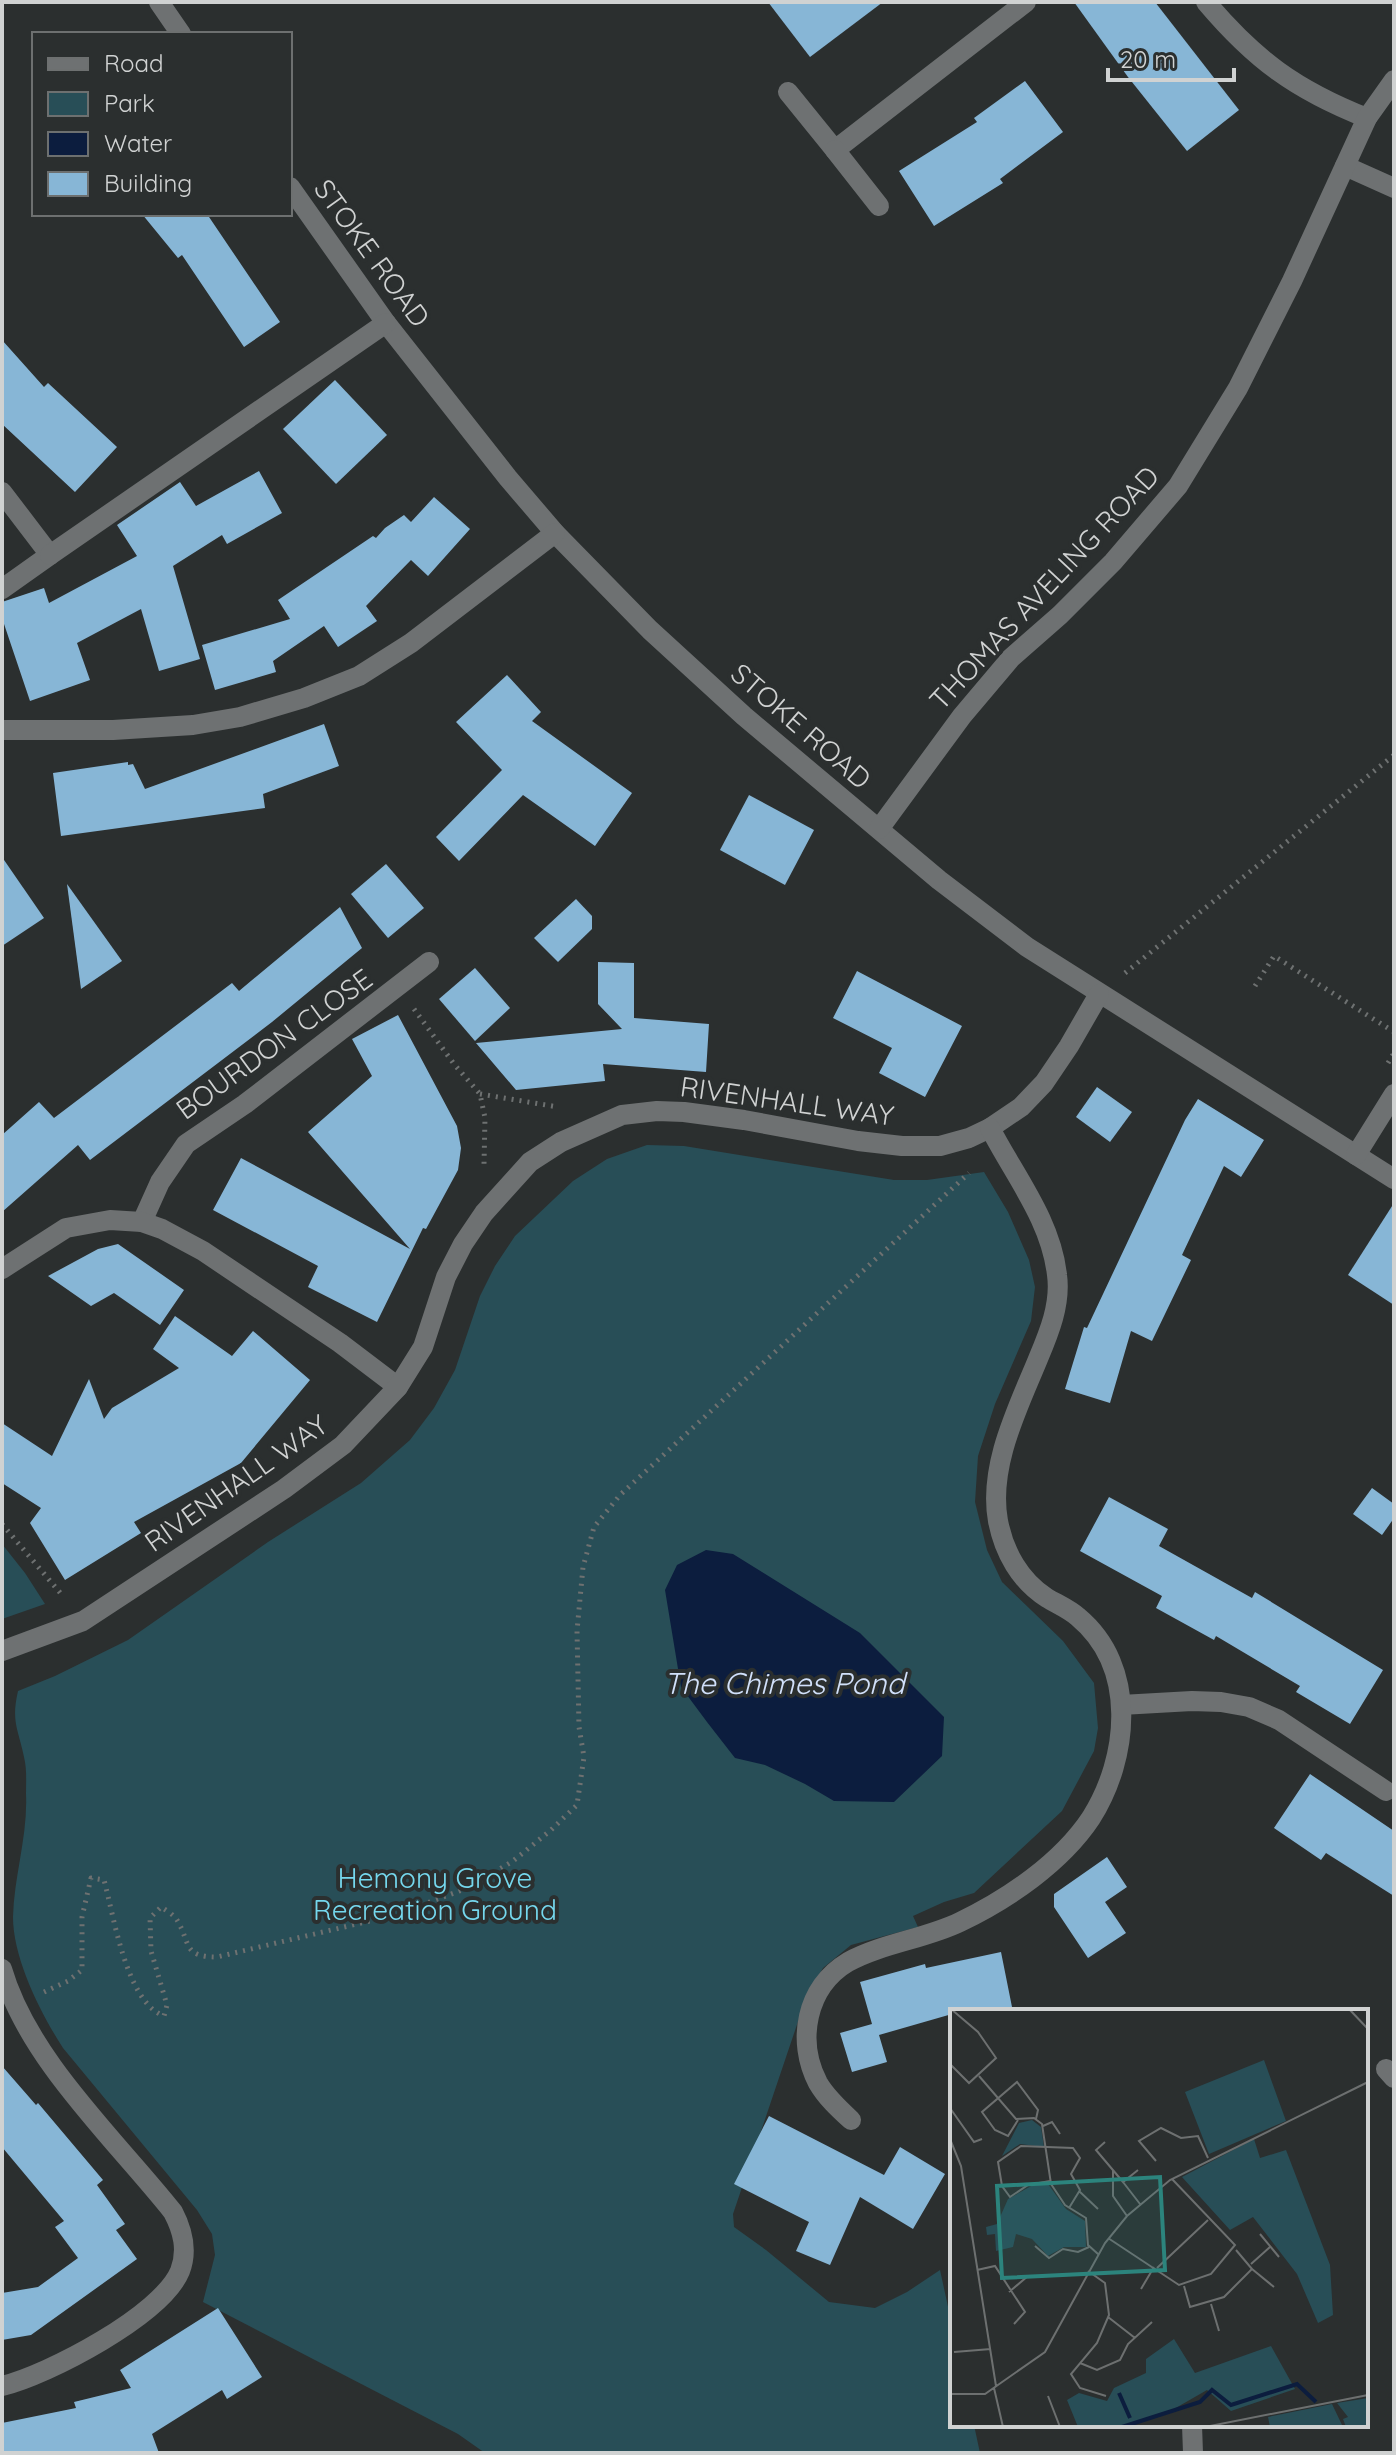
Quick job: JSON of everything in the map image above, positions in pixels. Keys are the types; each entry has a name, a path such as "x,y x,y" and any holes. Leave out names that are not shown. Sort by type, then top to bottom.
{"street":[{"path":"159,2 180,32"},
{"path":"835,150 1026,2"},
{"path":"1206,2 1259,59 1334,105 1367,118"},
{"name":"THOMAS AVELING ROAD","path":"879,829 962,716 1011,658 1113,562 1178,486 1238,388 1292,281 1367,118 1394,80"},
{"path":"788,92 879,206"},
{"path":"1345,166 1394,188"},
{"name":"STOKE ROAD","path":"292,190 386,323 555,533 650,630 744,716 979,911 1027,947 1394,1179"},
{"path":"2,589 386,323"},
{"path":"2,492 50,555"},
{"path":"2,730 113,730 193,725 240,717 304,698 359,676 411,643 555,533"},
{"name":"BOURDON CLOSE","path":"142,1222 160,1182 186,1144 245,1104 429,962"},
{"name":"RIVENHALL WAY","path":"2,1651 83,1621 284,1489 343,1445 398,1387 423,1347 446,1277 484,1213 530,1162 561,1142 622,1115 657,1111 744,1120 902,1146 940,1146 969,1138 994,1137 1044,1083 1099,994"},
{"path":"1356,1155 1394,1094"},
{"path":"851,2120 819,2086 811,2067 806,2040 808,2017 816,1996 835,1971 850,1961 889,1946 935,1934 997,1902 1044,1868 1071,1843 1090,1819 1114,1769 1121,1741 1118,1682 1101,1643 1077,1616 1029,1585 1004,1544 997,1518 999,1464 1047,1339 1058,1294 1054,1258 1043,1225 1028,1193 994,1137"},
{"path":"2,1269 66,1228 110,1220 142,1222 203,1251 340,1343 398,1387"},
{"path":"1121,1705 1192,1701 1249,1707 1279,1720 1386,1791"},
{"path":"2,1969 15,2007 40,2050 173,2212 183,2236 184,2251 176,2279 132,2320 64,2362 2,2386"},
{"path":"1192,2427 1193,2453"}],"path":[{"path":"1099,994 1394,755"},
{"path":"1255,986 1274,956 1394,1032"},
{"path":"398,987 480,1094 485,1118 484,1213"},
{"path":"480,1094 567,1108"},
{"path":"15,2007 68,1981 82,1970 82,1917 91,1878 104,1880 126,1961 141,1999 154,2012 164,2016 167,2005 151,1951 150,1918 161,1907 176,1918 189,1949 201,1957 217,1957 395,1915 470,1887 513,1861 551,1830 577,1805 579,1793 584,1757 579,1727 577,1631 583,1567 594,1527 620,1495 994,1137"},
{"path":"2,1524 83,1621"}],"green space":[{"name":"Hemony Grove Recreation Ground","path":"647,1145 684,1146 894,1180 927,1180 984,1172 1008,1212 1029,1260 1035,1287 1031,1321 995,1404 978,1456 975,1502 987,1550 1002,1582 1063,1641 1094,1683 1098,1728 1094,1751 1062,1811 974,1893 913,1916 918,1927 851,1945 823,1968 807,1995 733,2214 734,2227 829,2302 875,2308 940,2270 950,2316 950,2427 974,2427 980,2453 485,2453 458,2434 203,2302 215,2255 212,2234 197,2210 63,2048 23,1968 13,1917 26,1809 25,1762 15,1718 18,1691 128,1640 268,1542 361,1483 410,1440 434,1408 455,1370 480,1296 515,1236 573,1181 607,1159"},
{"path":"2,1544 45,1604 2,1619"}],"water":[{"name":"The Chimes Pond","path":"706,1550 733,1554 860,1633 944,1717 942,1756 894,1802 834,1801 765,1765 735,1758 707,1722 681,1687 665,1590 677,1565"}],"building":[{"path":"768,2 883,2 810,57"},
{"path":"1074,2 1155,2 1239,110 1187,151"},
{"path":"1025,81 1063,132 1000,179 1003,183 934,226 899,171 977,122 974,118"},
{"path":"144,216 208,216 280,322 244,347 182,255 178,258"},
{"path":"2,340 44,387 48,383 117,447 75,492 2,424"},
{"path":"335,380 387,435 336,484 283,429"},
{"path":"259,471 282,513 227,544 222,535 173,566 200,659 159,671 141,609 77,643 90,680 30,701 2,618 2,602 44,588 49,603 137,556 117,525 180,482 196,506"},
{"path":"434,497 470,529 428,576 411,560 366,606 377,621 338,647 324,626 273,661 276,672 215,690 202,645 290,619 278,600 373,536 376,538 404,515 411,522"},
{"path":"507,675 541,712 532,721 632,793 595,846 523,795 459,861 436,837 502,770 456,722"},
{"path":"324,724 339,766 263,794 265,808 61,836 53,773 128,762 128,765 133,764 145,789"},
{"path":"749,795 814,830 785,885 720,850"},
{"path":"2,857 44,918 2,946"},
{"path":"386,864 424,908 388,938 351,894"},
{"path":"67,884 122,961 81,989"},
{"path":"576,899 592,916 592,929 558,962 534,938"},
{"path":"340,907 362,948 272,1022 90,1160 78,1145 2,1212 2,1135 39,1102 54,1118 232,983 239,991"},
{"path":"598,962 634,963 634,1018 709,1024 706,1072 603,1064 605,1081 516,1090 476,1043 622,1029 598,1004"},
{"path":"475,968 510,1008 475,1041 439,999"},
{"path":"857,971 962,1026 925,1097 879,1073 892,1048 833,1018"},
{"path":"398,1015 457,1126 461,1148 458,1170 426,1229 423,1228 377,1322 308,1287 318,1266 213,1210 241,1158 410,1249 308,1132 372,1076 352,1039"},
{"path":"1097,1087 1132,1112 1110,1142 1076,1117"},
{"path":"1198,1099 1264,1140 1241,1177 1224,1166 1182,1255 1191,1260 1152,1341 1131,1331 1110,1403 1065,1389 1084,1327 1087,1328 1185,1120"},
{"path":"1394,1203 1394,1305 1348,1275"},
{"path":"118,1244 184,1290 160,1325 114,1293 91,1306 48,1276 98,1249"},
{"path":"175,1316 232,1356 253,1331 310,1380 241,1463 134,1522 141,1533 65,1580 30,1523 41,1508 2,1483 2,1423 52,1456 89,1379 104,1419 112,1408 179,1368 153,1349"},
{"path":"1372,1488 1394,1504 1394,1518 1382,1535 1353,1514"},
{"path":"1109,1497 1168,1529 1159,1546 1252,1598 1255,1592 1383,1670 1350,1724 1296,1692 1300,1686 1216,1636 1214,1640 1156,1608 1162,1596 1080,1551"},
{"path":"1310,1774 1394,1831 1394,1896 1326,1853 1321,1860 1274,1828"},
{"path":"1107,1857 1127,1887 1105,1902 1126,1933 1088,1958 1054,1907 1054,1894"},
{"path":"1001,1952 1012,2007 950,2009 950,2015 879,2035 887,2062 852,2072 840,2033 872,2024 860,1982 925,1964 926,1968"},
{"path":"2,2066 36,2105 38,2103 103,2180 97,2185 125,2224 116,2230 137,2259 31,2335 2,2340 2,2293 38,2287 78,2258 55,2227 64,2221 2,2147"},
{"path":"769,2116 884,2175 900,2147 945,2174 913,2229 860,2197 830,2265 796,2251 809,2222 734,2184"},
{"path":"218,2308 262,2377 227,2399 222,2390 152,2434 159,2453 2,2453 2,2423 76,2408 74,2402 131,2388 120,2370"}]}
